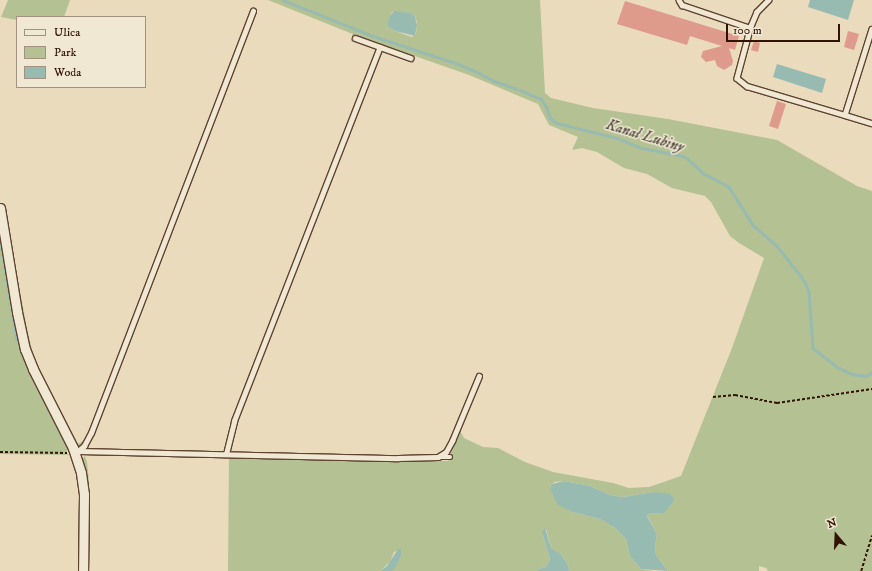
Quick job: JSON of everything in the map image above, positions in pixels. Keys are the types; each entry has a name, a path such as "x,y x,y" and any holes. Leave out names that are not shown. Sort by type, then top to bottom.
{"street":[{"path":"0,208 17,312 25,349 33,369 76,452 81,473 84,490 83,571"}],"lane":[{"path":"679,0 682,5 750,28"},
{"path":"769,0 757,12 750,28 737,78 747,86 872,123"},
{"path":"76,452 84,446 91,433 253,11"},
{"path":"845,115 872,29"},
{"path":"355,38 411,58"},
{"path":"226,454 234,420 380,47"},
{"path":"438,457 446,452 452,442 479,376"},
{"path":"76,452 398,458 450,457"}],"path":[{"path":"713,397 735,395 777,402 872,389"},
{"path":"0,452 76,452"},
{"path":"861,571 872,536"}],"green space":[{"path":"8,0 70,0 64,16 16,16 16,20 1,17"},
{"path":"268,0 540,0 545,93 551,98 593,108 668,119 777,140 857,186 872,191 872,571 768,571 766,568 759,566 759,571 668,571 656,555 655,547 657,534 647,515 650,513 663,514 674,501 653,492 623,497 610,495 590,486 564,481 555,482 550,488 572,512 600,519 615,528 626,539 630,556 641,569 654,571 569,571 568,565 561,554 551,548 546,529 543,535 550,559 546,567 538,569 538,571 392,571 401,556 401,549 394,552 390,562 380,571 228,571 229,457 448,461 460,431 464,438 483,447 498,448 525,462 553,472 613,483 629,488 649,487 681,476 732,348 764,258 730,236 711,202 705,196 672,188 647,174 624,168 597,152 582,148 572,150 578,137 549,125 538,104 469,75 355,35","holes":["392,12 411,13 417,22 416,34 412,37 395,31 387,26"]},
{"path":"0,218 17,321 71,450 65,452 69,455 0,454"},
{"path":"9,234 34,359 78,444 84,440 81,447 76,447 29,356 7,236"},
{"path":"85,456 89,481 89,571 81,571 81,460"}],"water":[{"path":"810,0 854,0 848,20 808,7"},
{"path":"394,11 411,13 415,17 417,25 415,36 395,31 387,26 390,16"},
{"path":"777,64 826,79 822,93 773,77"},
{"path":"564,481 590,486 610,495 623,497 653,492 670,494 674,501 663,514 650,513 647,516 657,534 655,547 656,555 668,571 641,569 630,556 626,539 615,528 600,519 572,512 557,504 550,488 552,484"},
{"path":"545,528 551,548 561,554 568,565 569,571 538,571 538,569 546,567 550,559 542,531"},
{"path":"398,549 401,549 401,556 392,571 380,571 387,566"}],"building":[{"path":"625,1 739,36 735,50 729,48 733,61 732,65 724,70 717,66 715,60 706,62 701,57 703,51 722,46 690,36 687,45 617,24"},
{"path":"848,31 859,34 854,50 844,47"},
{"path":"754,41 760,43 758,52 751,50"},
{"path":"777,101 786,104 778,129 769,126"}],"waterway":[{"name":"Kanał Lubiny","path":"283,0 368,34"},
{"name":"Kanał Lubiny","path":"370,35 458,64 494,81 517,89"},
{"name":"Kanał Lubiny","path":"520,90 541,99 546,106 551,119 557,123 617,138 642,148 683,156 703,173 729,187 753,225 778,247 804,280 809,292 813,348 839,368 852,374 866,376 872,372"},
{"path":"0,236 17,340"},
{"path":"28,343 32,355"}]}
